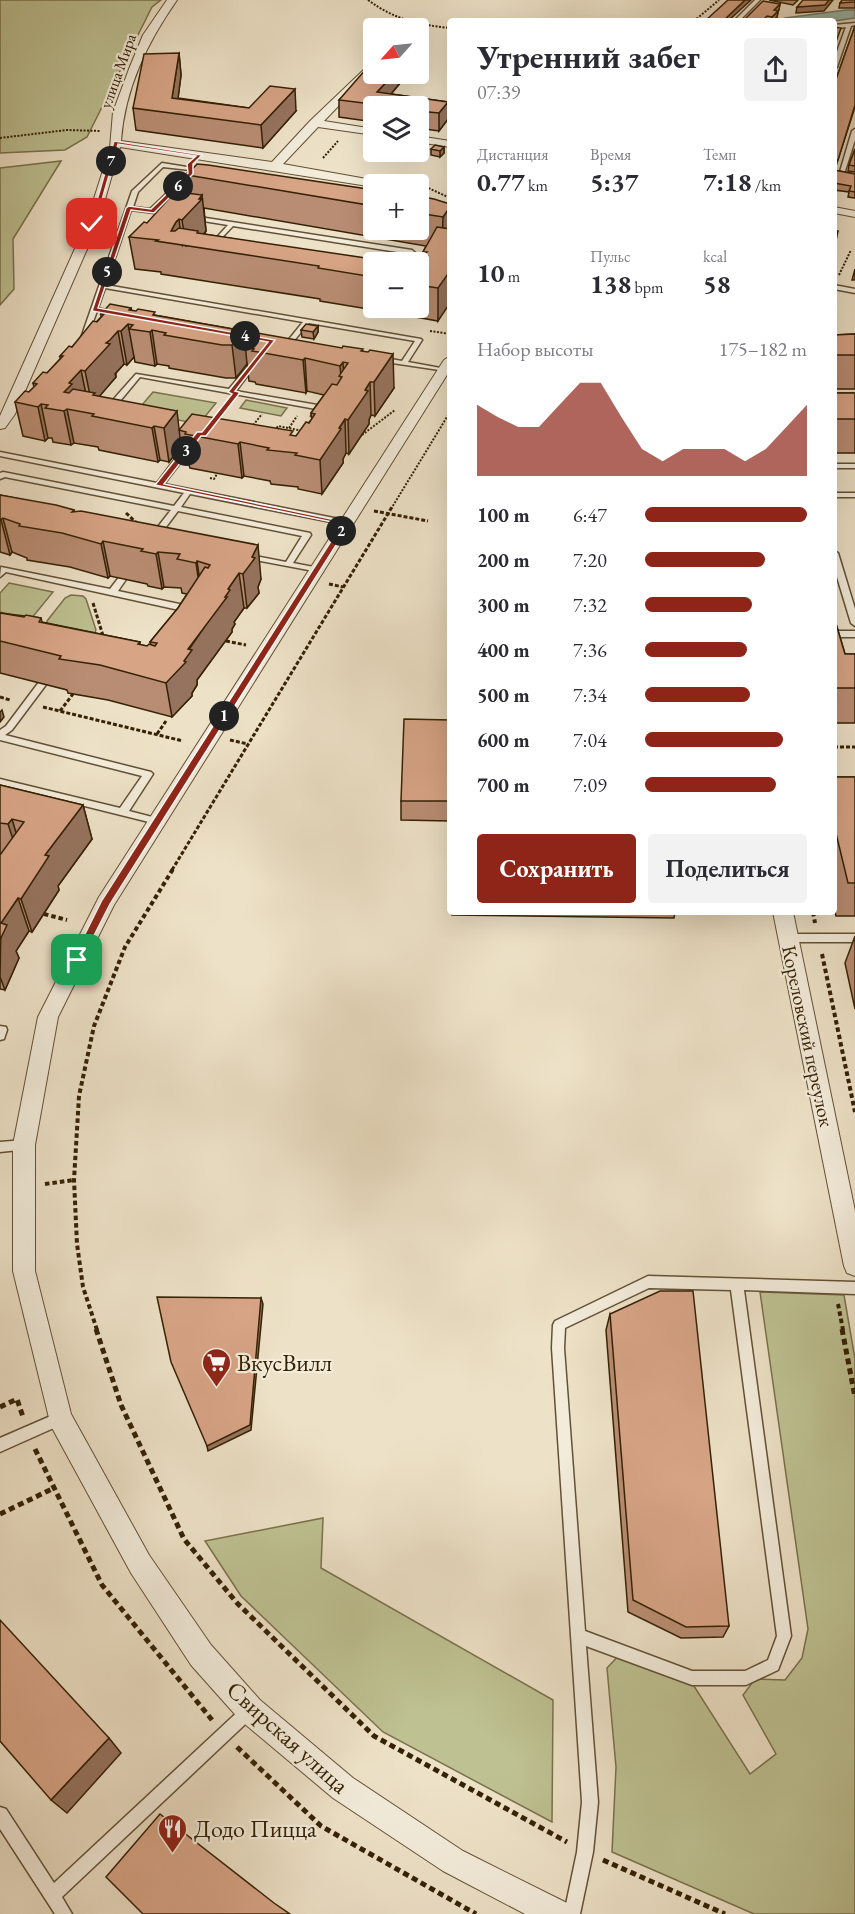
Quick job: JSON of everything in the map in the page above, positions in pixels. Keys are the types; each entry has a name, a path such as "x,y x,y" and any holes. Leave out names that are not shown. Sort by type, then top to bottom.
{"street":[{"name":"улица Мира","path":"0,425 8,414 92,224 116,137 118,112 148,35 172,0"},
{"path":"274,166 363,74"},
{"path":"314,123 363,131"},
{"path":"116,137 200,155 363,181"},
{"path":"429,141 447,144"},
{"path":"837,211 855,214"},
{"name":"Свирская улица","path":"447,365 106,902 48,1017 24,1145 24,1271 60,1418 140,1564 201,1655 250,1710 343,1788 453,1861 556,1914"},
{"name":"Кореловский переулок","path":"784,915 852,1239 855,1266"}],"lane":[{"path":"739,18 758,0"},
{"path":"837,27 852,25 837,60"},
{"path":"841,174 855,131"},
{"path":"191,171 190,164 200,155"},
{"path":"83,342 135,191 162,165 206,175"},
{"path":"152,211 191,171"},
{"path":"129,208 177,215"},
{"path":"186,217 412,252"},
{"path":"210,253 210,248 231,224"},
{"path":"103,286 419,340 404,363"},
{"path":"837,288 855,291"},
{"path":"94,309 128,315"},
{"path":"289,344 307,321"},
{"path":"227,333 272,340 234,393"},
{"path":"280,342 301,345"},
{"path":"369,357 404,363 447,365"},
{"path":"111,417 103,416 138,375 320,408 304,431"},
{"path":"159,485 200,434 203,435"},
{"path":"0,454 346,523"},
{"path":"837,466 855,466"},
{"path":"0,477 3,474 307,535 288,565"},
{"path":"152,540 189,491"},
{"path":"837,495 855,495"},
{"path":"144,535 152,540 165,539"},
{"path":"232,553 316,570"},
{"path":"837,563 855,623"},
{"path":"0,574 4,569 184,608 178,617"},
{"path":"112,593 123,578"},
{"path":"837,634 855,634"},
{"path":"0,735 9,728 42,684"},
{"path":"0,735 148,774 123,812"},
{"path":"0,782 157,821"},
{"path":"788,938 855,938"},
{"path":"0,1030 2,1030 0,1036"},
{"path":"0,1147 24,1145"},
{"path":"572,1914 585,1852 590,1802 558,1348 559,1325 648,1282 855,1288"},
{"path":"578,1636 692,1678 746,1678 773,1665 784,1635 737,1286"},
{"path":"0,1445 60,1418"},
{"path":"53,1895 250,1710"},
{"path":"0,1815 64,1914"}],"path":[{"path":"368,0 391,17 412,24 447,28"},
{"path":"698,18 719,0"},
{"path":"318,163 349,129"},
{"path":"0,138 68,130 116,137"},
{"path":"838,278 851,250"},
{"path":"203,435 234,393"},
{"path":"362,435 403,404"},
{"path":"248,433 262,414"},
{"path":"447,417 125,947 94,1026 79,1096 74,1180 77,1244 83,1287 121,1405 184,1539 237,1603 374,1736 585,1852 725,1914"},
{"path":"270,437 278,426 304,431"},
{"path":"365,509 428,521"},
{"path":"87,587 106,643"},
{"path":"226,641 246,645"},
{"path":"60,711 73,694"},
{"path":"0,697 183,741"},
{"path":"157,734 166,721"},
{"path":"837,747 855,747"},
{"path":"44,914 67,920"},
{"path":"814,915 816,926"},
{"path":"821,952 855,1112"},
{"path":"36,1185 74,1180"},
{"path":"0,1407 17,1399"},
{"path":"0,1514 54,1488"}],"green space":[{"path":"0,0 161,0 152,7 87,137 65,150 0,153"},
{"path":"61,161 13,239 14,289 0,305 0,168"},
{"path":"153,392 216,403 199,424 136,412"},
{"path":"246,400 287,408 281,416 240,408"},
{"path":"9,583 53,592 31,619 0,612 0,593"},
{"path":"71,595 83,596 86,599 96,630 94,634 48,626 47,621 65,598"},
{"path":"760,1292 844,1295 855,1359 855,1914 754,1914 612,1852 616,1767 607,1668 624,1650 668,1669 694,1686 750,1774 776,1754 743,1695 755,1679 785,1680 802,1658 808,1629"},
{"path":"323,1518 321,1568 553,1700 552,1822 383,1732 241,1596 205,1541"}],"water":[{"path":"855,10 855,18 837,21 837,18 785,18"}],"building":[{"path":"728,0 745,0 726,18 708,18"},
{"path":"803,0 829,0 825,5 797,7"},
{"path":"842,0 855,0 855,2 840,3"},
{"path":"763,1 780,4 774,10 778,11 772,17 746,18"},
{"path":"855,26 855,105 838,160 837,160 837,77"},
{"path":"837,27 841,28 837,39"},
{"path":"179,53 172,98 249,108 270,86 295,89 261,125 133,108 144,54"},
{"path":"363,72 363,84 385,84 377,92 405,96 363,96 363,103 339,100"},
{"path":"429,99 447,102 439,113 429,112"},
{"path":"435,145 444,147 440,151 431,149"},
{"path":"855,149 855,166 849,165"},
{"path":"197,164 363,188 363,204 187,175"},
{"path":"837,171 855,174 855,192 849,191 851,186 837,184"},
{"path":"179,192 202,195 199,199 202,199 182,220 179,219 176,222 171,231 179,228 198,231 197,233 363,258 363,275 318,268 319,266 129,237 144,222 147,223 173,194"},
{"path":"429,198 447,203 447,211 443,217 429,215"},
{"path":"437,227 447,229 447,275 438,288 429,287 429,252 423,252"},
{"path":"110,304 131,308 129,310 155,312 153,315 244,331 232,345 222,345 164,335 166,333 152,330 150,332 129,329 133,325 128,324 106,343 110,344 85,371 81,370 64,392 69,393 73,389 177,411 164,428 154,426 152,428 67,409 64,411 45,408 48,405 41,404 38,407 15,402 25,391 29,392 37,384 33,383 43,372 47,373 93,321 97,322"},
{"path":"306,324 318,326 313,332 301,330"},
{"path":"257,333 342,348 343,346 363,349 361,351 370,350 393,354 374,382 370,382 365,390 368,391 348,420 345,419 320,460 295,455 297,453 267,450 269,448 240,442 238,444 185,434 186,432 179,430 192,414 293,431 290,435 296,436 306,422 309,423 315,414 311,413 332,384 337,385 342,377 339,376 348,363 343,362 340,366 305,358 303,360 252,351 254,349 245,347"},
{"path":"855,334 855,355 837,355 837,335"},
{"path":"837,393 855,393 855,419 837,419"},
{"path":"0,495 56,505 74,510 72,512 81,511 258,545 252,557 255,558 243,574 239,573 228,589 230,590 225,597 227,597 188,649 192,650 184,661 186,662 166,683 100,665 59,659 61,656 0,641 0,613 41,618 39,622 155,646 157,643 150,642 178,608 205,567 208,568 210,565 177,559 180,554 158,552 156,554 103,541 101,544 62,533 19,526 20,524 3,518 0,520"},
{"path":"837,627 845,654 855,654 855,688 837,688"},
{"path":"404,719 447,720 447,801 401,801"},
{"path":"837,777 855,777 855,883 848,883 837,837"},
{"path":"0,785 83,805 45,855 49,856 21,899 18,898 1,923 7,925 0,940 0,855 24,822 12,819 8,824 0,823"},
{"path":"660,1291 693,1291 729,1626 686,1627 633,1600 610,1314"},
{"path":"157,1297 261,1298 250,1425 207,1446 171,1362"},
{"path":"0,1620 109,1738 51,1800 0,1741"},
{"path":"160,1814 290,1914 143,1914 106,1877"}],"place":[{"name":"ВкусВилл","path":"216,1388"},
{"name":"Додо Пицца","path":"173,1854"}],"route":[{"path":"77,960 106,902 346,523 159,485 236,393 231,392 272,340 94,309 129,208 152,211 191,173 190,164 200,155 116,142 92,224"}]}
